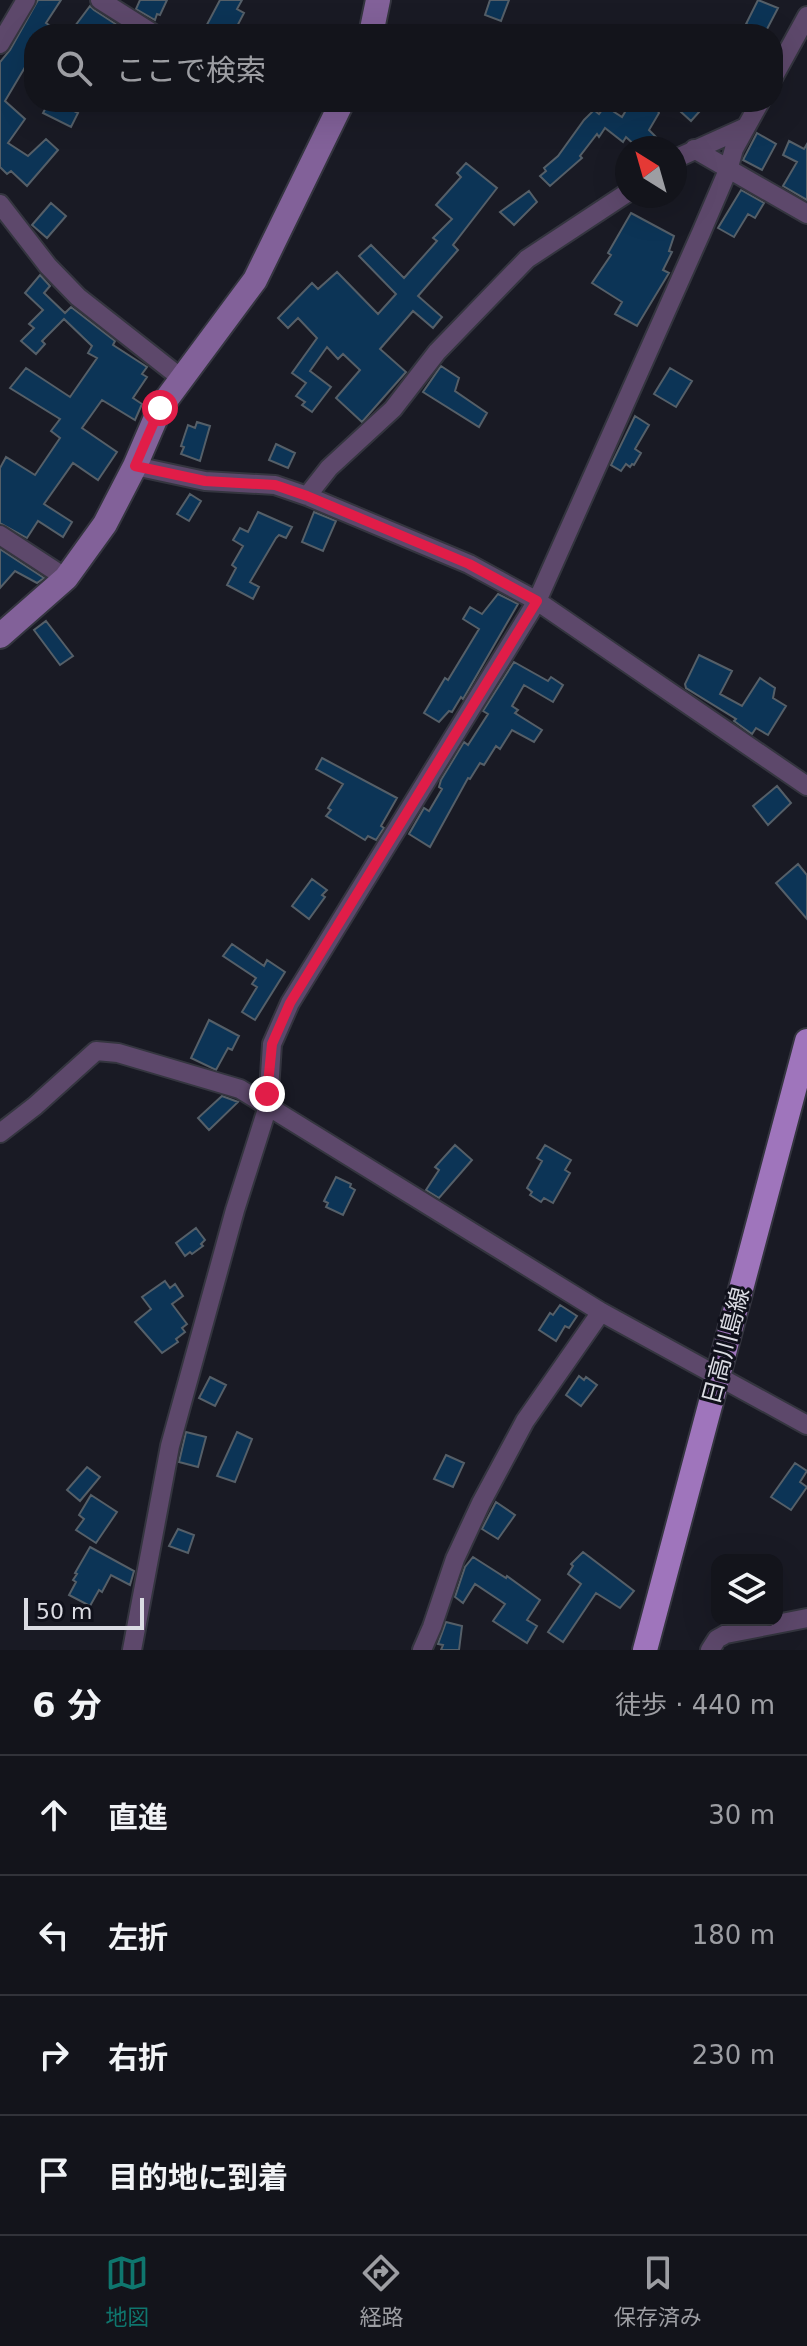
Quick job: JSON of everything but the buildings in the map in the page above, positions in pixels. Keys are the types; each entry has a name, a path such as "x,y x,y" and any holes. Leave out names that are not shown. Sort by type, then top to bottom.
{"main road":[{"name":"日高川島線","path":"645,1650 807,1041"}],"street":[{"path":"0,44 26,0"},
{"path":"100,0 138,24"},
{"path":"373,24 378,0"},
{"path":"783,60 807,16"},
{"path":"0,636 22,620 66,578 105,524 160,408 255,280 337,112"},
{"path":"132,1650 170,1446 235,1210 268,1106 272,1044 290,1003 537,601 728,170 734,149 754,112"},
{"path":"687,153 746,127"},
{"path":"694,149 807,214"},
{"path":"307,496 329,468 393,409 437,352 527,259 615,201"},
{"path":"0,204 48,266 78,297 181,378"},
{"path":"135,466 205,481 275,485 469,564 537,601 807,786"},
{"path":"0,535 66,578"},
{"path":"0,1133 96,1051 118,1053 240,1089 601,1312 807,1425"},
{"path":"422,1650 455,1559 488,1489 525,1421 601,1312"},
{"path":"710,1650 717,1639 726,1634 807,1618"}],"route":[{"path":"160,408 135,466 205,481 275,485 469,564 537,601 290,1003 272,1044 267,1094"}]}
